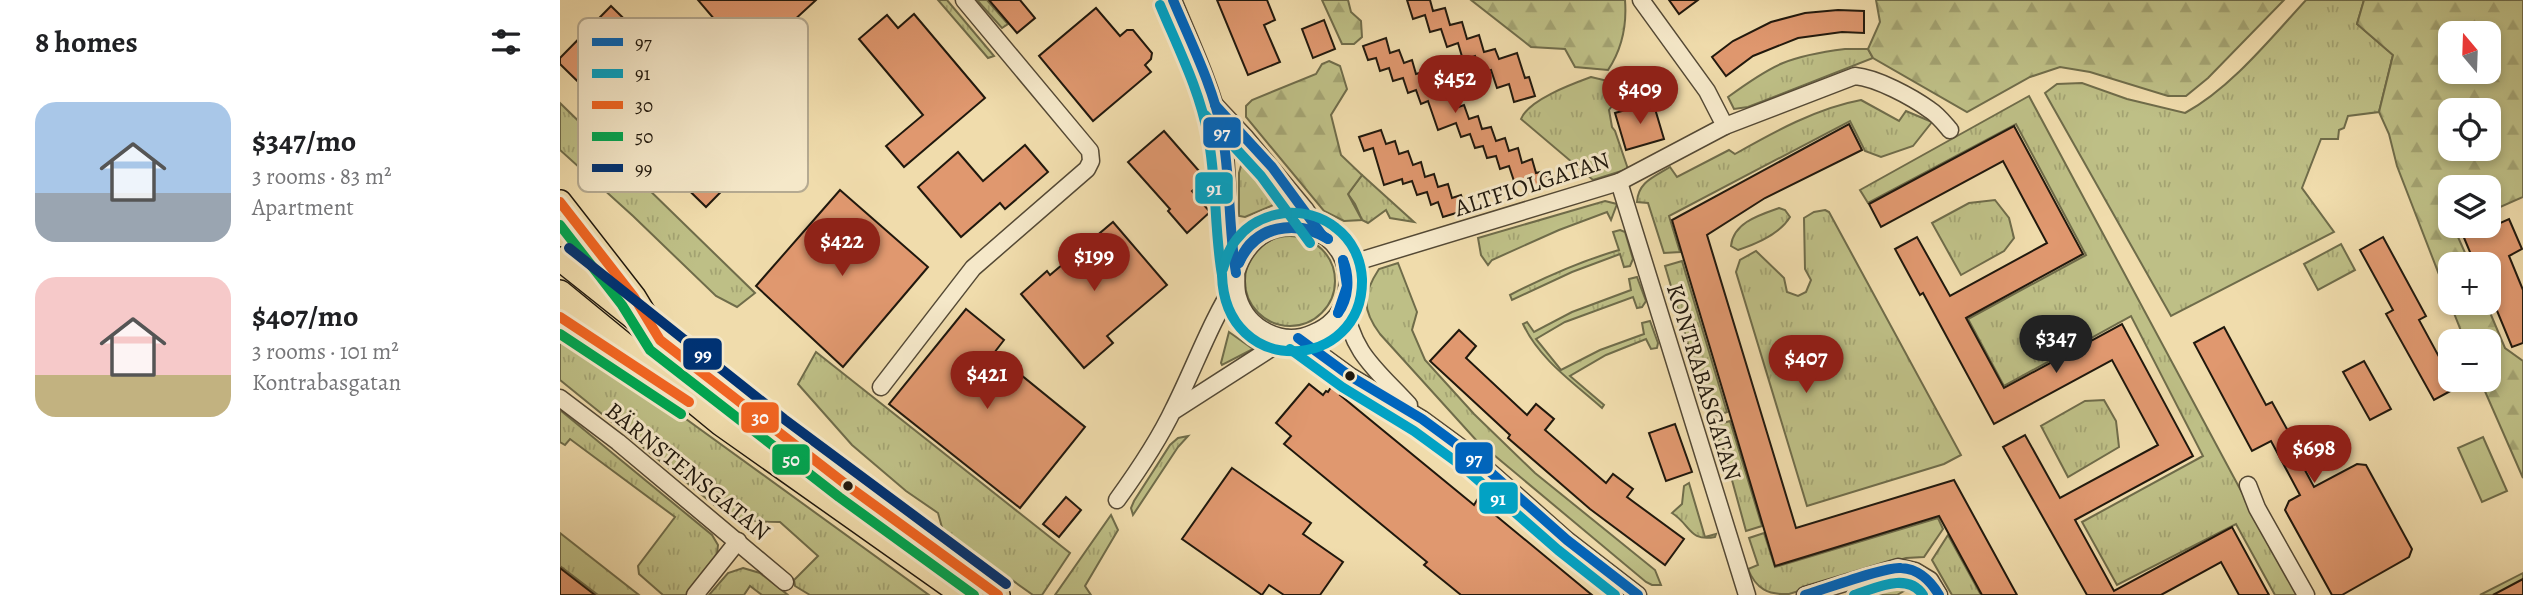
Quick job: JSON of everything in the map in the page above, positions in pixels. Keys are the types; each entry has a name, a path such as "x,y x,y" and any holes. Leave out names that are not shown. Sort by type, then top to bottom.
{"highway":[{"path":"560,202 634,297 660,340"},
{"path":"560,259 838,478 998,595"},
{"path":"560,292 722,424"},
{"path":"560,317 722,424 962,595"}],"street":[{"path":"881,387 973,268 1087,169 1091,161 1090,151 964,0"},
{"path":"1117,500 1138,472 1173,411 1236,277 1241,258 1250,245 1262,234 1276,228 1308,228 1332,243 1346,265 1348,284 1344,302 1331,323 1310,335 1292,338 1274,335 1250,320 1240,302 1236,277 1230,246 1228,180 1215,105 1172,0"},
{"path":"1641,0 1701,81 1725,126"},
{"name":"ALTFIOLGATAN","path":"1346,265 1619,182 1725,126 1855,76 1882,84 1932,111 1950,130"},
{"path":"1215,105 1305,209 1322,235"},
{"name":"KONTRABASGATAN","path":"1619,182 1747,595"},
{"path":"1344,302 1351,334 1361,353 1422,419"},
{"path":"1173,411 1292,338"},
{"path":"1292,338 1422,419 1471,455 1567,540 1638,595"},
{"name":"BÄRNSTENSGATAN","path":"560,398 618,442 785,582"},
{"path":"2248,485 2257,508 2306,595"},
{"path":"695,595 738,541"},
{"path":"1805,595 1898,567 1915,571 1930,580 1939,595"}],"green space":[{"path":"938,0 947,0 994,56 988,58"},
{"path":"977,0 987,0 1008,24 1002,28"},
{"path":"1322,0 1348,0 1351,12 1361,21 1362,37 1354,44 1342,44"},
{"path":"1471,0 1625,0 1625,19 1617,54 1608,70 1575,67 1565,49 1531,47"},
{"path":"1876,0 2284,0 2208,78 2186,96 2168,96 2090,72 2060,67 2030,77 1967,112 1873,58 1868,49 1880,22"},
{"path":"2306,0 2364,0 2357,24 2393,55 2379,112 2348,116 2344,128 2339,130 2338,139 2321,139 2302,188 2334,232 2171,316 2045,93 2057,84 2082,83 2127,99 2185,113 2202,103 2234,76"},
{"path":"2364,0 2523,0 2523,197 2501,207 2501,175 2438,175 2438,238 2458,238 2465,252 2438,252 2438,272 2379,112 2393,55 2357,24"},
{"path":"1845,49 1868,49 1873,58 1748,107 1734,109 1728,97 1782,63"},
{"path":"1329,61 1340,66 1347,89 1331,115 1341,155 1362,175 1348,194 1362,220 1344,221 1324,211 1246,117 1246,106 1252,100 1316,74 1322,64"},
{"path":"1591,77 1608,81 1615,102 1609,110 1612,127 1628,169 1593,180 1521,119 1532,105 1541,99"},
{"path":"2029,96 2297,595 2275,595 2236,524 2117,585 2082,522 2203,456 2131,316 2004,386 1968,319 2086,255 2016,124 1868,203 1860,190"},
{"path":"1861,100 1899,121 1906,111 1932,122 1913,146 1881,157 1865,151 1850,121 1669,216 1680,252 1664,253 1648,203 1637,202 1640,190 1648,181 1670,167 1677,177 1729,150 1735,154 1812,115"},
{"path":"560,103 578,121 578,166 560,150"},
{"path":"1241,166 1244,166 1278,203 1245,217 1239,216"},
{"path":"1362,175 1414,222 1390,218 1386,210 1368,223 1362,220 1348,194"},
{"path":"606,192 651,192 755,293 737,307 716,296"},
{"path":"1995,200 2009,218 2014,238 2004,251 1961,275 1932,223 1969,203"},
{"path":"1605,201 1617,204 1611,220 1607,212 1559,230 1492,260 1488,265 1481,255 1478,238"},
{"path":"1779,208 1785,210 1790,217 1780,228 1767,238 1745,248 1738,250 1731,246 1737,231 1748,221"},
{"path":"1825,210 1829,212 1961,455 1944,464 1807,506 1736,272 1740,260 1756,251 1784,278 1787,292 1798,296 1806,292 1811,280 1805,269 1804,218"},
{"path":"560,213 610,278 560,236"},
{"path":"1613,232 1625,232 1633,259 1630,266 1624,267 1620,254 1572,272 1512,300 1510,295 1536,282 1619,250"},
{"path":"1290,236 1307,239 1322,249 1332,264 1335,281 1332,298 1322,313 1307,323 1290,326 1273,323 1258,313 1248,298 1245,281 1248,264 1258,249 1273,239"},
{"path":"2341,244 2355,270 2318,290 2304,264"},
{"path":"1682,261 1727,412 1710,418 1665,266"},
{"path":"1398,263 1417,312 1412,330 1425,360 1474,414 1535,473 1655,570 1661,585 1646,582 1476,440 1380,334 1367,310 1369,287 1379,269"},
{"path":"1637,277 1646,301 1642,307 1637,308 1633,297 1565,322 1536,339 1561,370 1600,350 1644,334 1642,323 1650,321 1658,343 1657,348 1651,349 1646,339 1606,355 1570,376 1604,405 1602,408 1548,359 1523,324 1527,322 1534,332 1572,312 1631,290 1629,279"},
{"path":"2455,315 2491,315 2497,329 2460,329"},
{"path":"560,331 610,364 929,595 810,595 795,586 794,580 818,556 780,522 751,520 723,512 560,380"},
{"path":"1229,332 1253,349 1222,365 1221,363"},
{"path":"2501,339 2505,348 2523,361 2523,478 2485,392 2501,392"},
{"path":"816,352 1070,553 1042,595 1033,595 943,531 938,513 906,491 852,445 798,384"},
{"path":"2104,400 2116,421 2119,447 2068,477 2041,426 2085,401"},
{"path":"560,410 712,535 718,545 717,554 686,595 663,595 639,574 638,566 675,517 570,439 565,445 560,442"},
{"path":"1730,421 1762,526 1746,531 1724,451 1713,426"},
{"path":"1188,436 1133,515 1131,508 1134,501 1170,445 1178,438"},
{"path":"2483,437 2507,491 2482,502 2458,448"},
{"path":"1689,483 1705,537 1716,534 1715,537 1706,538 1695,535 1672,513 1682,504 1684,486"},
{"path":"1111,515 1118,530 1085,586 1091,595 1055,595"},
{"path":"1938,518 1943,529 1924,557 1906,558 1789,594 1769,592 1759,586 1748,569 1758,565 1749,538 1764,533 1775,567"},
{"path":"560,533 639,595 598,595 560,566"},
{"path":"1948,535 1981,595 1952,595 1932,560"},
{"path":"743,568 760,573 788,595 762,595 750,586 744,595 709,595 728,573"},
{"path":"2523,573 2523,595 2480,595"},
{"path":"1906,581 1914,585 1897,595 1858,595"}],"building":[{"path":"698,0 816,0 796,18 713,18"},
{"path":"989,0 1020,0 1035,18 1017,33"},
{"path":"1217,0 1267,0 1275,20 1264,25 1280,62 1248,75"},
{"path":"1407,0 1430,0 1433,11 1445,8 1450,25 1462,22 1467,39 1479,35 1484,52 1495,49 1499,59 1517,53 1525,78 1529,77 1535,96 1514,102 1509,84 1497,88 1491,70 1480,73 1475,56 1463,60 1458,43 1447,47 1441,29 1430,32 1425,15 1413,19"},
{"path":"1669,0 1698,0 1679,14"},
{"path":"611,6 623,18 599,18"},
{"path":"1096,8 1120,36 1127,30 1133,30 1152,53 1151,59 1145,65 1151,72 1093,121 1039,56"},
{"path":"1864,11 1864,33 1842,32 1798,38 1753,56 1726,76 1712,57 1733,41 1771,22 1805,13"},
{"path":"914,14 985,98 904,167 886,146 923,115 859,39 887,15 898,28"},
{"path":"1324,20 1335,49 1313,58 1302,29"},
{"path":"1386,38 1390,53 1399,50 1404,63 1412,60 1416,74 1426,71 1430,85 1438,83 1443,96 1451,93 1456,108 1464,105 1469,119 1478,116 1482,129 1491,127 1496,141 1505,138 1509,151 1518,148 1522,163 1532,159 1536,173 1545,171 1549,185 1527,193 1522,179 1514,181 1509,166 1500,169 1496,156 1487,158 1483,146 1475,148 1470,134 1461,137 1456,123 1438,130 1428,101 1421,104 1416,90 1408,93 1403,78 1393,81 1389,68 1380,71 1376,58 1368,60 1363,46"},
{"path":"578,40 578,82 560,64 560,58"},
{"path":"1653,102 1664,139 1626,150 1615,113"},
{"path":"1849,124 1862,150 1765,198 1707,235 1796,528 1954,480 2017,595 1982,595 1939,516 1775,566 1672,220"},
{"path":"2014,126 2083,254 1966,318 2004,388 2122,324 2193,456 2075,520 2114,591 2232,527 2269,595 2239,595 2221,562 2161,595 2087,595 2003,447 2025,435 2060,498 2158,445 2112,360 1994,424 1923,293 1920,295 1895,249 1917,237 1950,296 2047,243 2003,161 1881,227 1869,204"},
{"path":"1381,130 1386,144 1395,141 1399,154 1408,151 1413,165 1421,162 1425,177 1434,174 1438,187 1448,184 1452,198 1461,195 1466,210 1443,217 1438,202 1431,205 1427,192 1417,195 1412,181 1403,184 1402,179 1384,185 1373,148 1364,151 1359,137"},
{"path":"1164,131 1206,179 1192,191 1210,212 1187,233 1168,211 1170,209 1128,162"},
{"path":"1025,145 1048,172 1005,209 1000,203 961,237 918,187 958,152 983,181"},
{"path":"840,190 928,267 843,367 756,286"},
{"path":"691,192 721,192 706,207"},
{"path":"2509,219 2522,249 2509,256 2523,290 2523,343 2512,347 2499,315 2501,315 2501,252 2470,252 2464,238 2501,238 2501,223"},
{"path":"1113,222 1167,285 1107,336 1113,343 1084,368 1021,294 1047,271 1050,275"},
{"path":"2383,237 2426,316 2419,320 2438,355 2438,392 2449,392 2434,400 2386,314 2393,310 2360,250"},
{"path":"966,309 1004,340 994,353 1085,427 1020,508 889,404"},
{"path":"2224,327 2266,405 2272,402 2314,487 2357,464 2366,465 2412,549 2409,557 2342,595 2332,595 2285,510 2289,501 2300,495 2271,441 2252,451 2194,343"},
{"path":"1459,330 1476,346 1466,358 1527,415 1536,404 1554,419 1545,430 1606,483 1613,474 1633,489 1627,497 1684,539 1665,565 1590,509 1508,438 1510,435 1430,361"},
{"path":"2364,361 2391,409 2370,420 2343,372"},
{"path":"1336,379 1346,386 1340,395 1474,505 1477,500 1592,595 1461,595 1424,565 1427,562 1284,444 1291,436 1276,423 1309,384 1323,395"},
{"path":"1675,424 1692,472 1666,481 1649,433"},
{"path":"1232,468 1311,523 1303,534 1343,562 1320,595 1284,595 1269,585 1262,595 1182,539"},
{"path":"1066,497 1081,510 1059,537 1043,524"},
{"path":"560,568 595,595 560,595"},
{"path":"2523,579 2523,595 2493,595"}],"transit line":[{"name":"97","path":"1173,0 1207,81 1222,132 1236,273"},
{"name":"91","path":"1160,5 1188,70 1204,119 1211,153 1222,275"},
{"name":"97","path":"1215,105 1272,167 1322,235"},
{"name":"91","path":"1205,115 1261,176 1310,243"},
{"name":"30","path":"560,202 634,297 660,340 848,486 998,595"},
{"name":"91","path":"1222,275 1229,309 1245,333 1268,347 1294,351 1319,346 1341,332 1357,310 1362,279 1355,250 1336,228 1311,215 1283,213 1257,222 1231,246 1223,269"},
{"name":"50","path":"560,225 622,305 650,350 839,497 974,595"},
{"name":"97","path":"1239,263 1254,240 1277,229 1303,228 1328,239"},
{"name":"97","path":"1239,263 1255,241 1277,230 1303,229 1328,239"},
{"name":"99","path":"569,248 784,419 1006,584"},
{"name":"97","path":"1338,313 1347,286 1343,260"},
{"name":"97","path":"1338,313 1347,287 1343,260"},
{"name":"30","path":"560,317 689,402"},
{"name":"50","path":"560,334 681,414"},
{"name":"97","path":"1298,338 1350,376 1422,419 1471,455 1567,540 1638,595"},
{"name":"91","path":"1290,349 1342,387 1414,431 1462,466 1558,550 1615,595"},
{"name":"97","path":"1805,595 1893,568 1913,571 1923,576 1939,595"},
{"name":"91","path":"1854,595 1899,583 1908,584 1923,595"}]}
